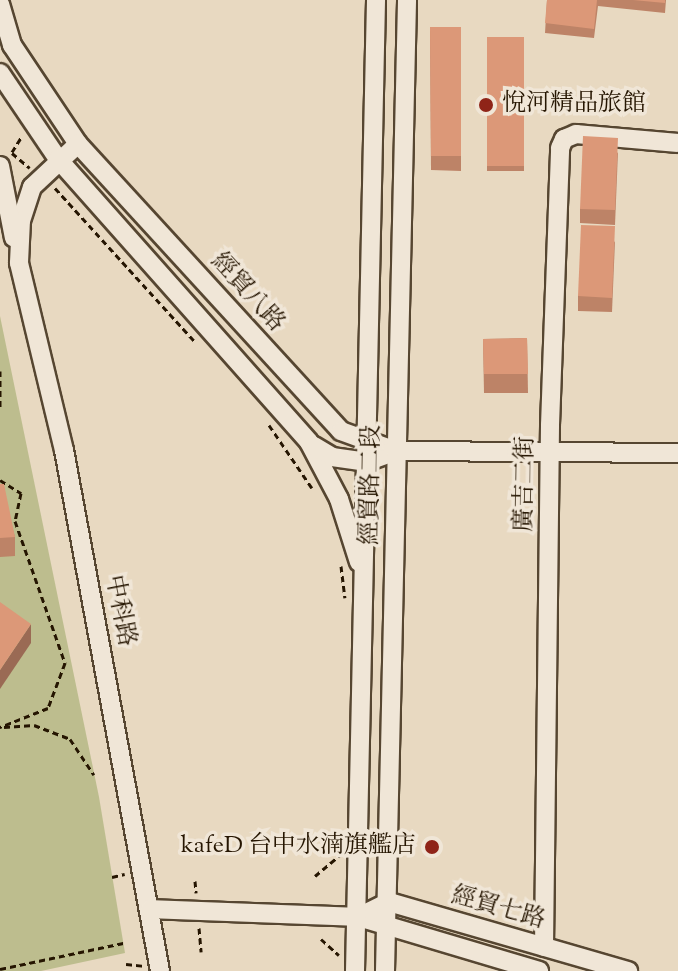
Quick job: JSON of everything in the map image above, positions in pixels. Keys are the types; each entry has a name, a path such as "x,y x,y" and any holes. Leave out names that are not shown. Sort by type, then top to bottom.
{"street":[{"name":"經貿路二段","path":"347,968 358,917 376,0"},
{"name":"經貿路二段","path":"385,971 389,902 407,0"},
{"path":"0,4 12,45 78,144"},
{"path":"0,73 58,159 309,442 339,499 365,584"},
{"name":"廣吉二街","path":"544,947 550,455 564,139 576,134 678,143"},
{"name":"經貿八路","path":"78,144 341,431 396,451 550,455 678,453"},
{"name":"中科路","path":"19,263 26,200 58,159 78,144"},
{"name":"中科路","path":"2,160 19,263 64,450 160,971"},
{"path":"309,442 332,457 366,462"},
{"name":"經貿八路","path":"366,462 396,451"},
{"name":"經貿七路","path":"358,917 389,902 628,971"},
{"name":"經貿七路","path":"150,909 358,917 539,971"}],"path":[{"path":"2,160 12,153 16,139"},
{"path":"68,199 205,353"},
{"path":"0,371 0,408"},
{"path":"268,424 313,489"},
{"path":"0,480 21,493 15,521 65,663 48,708 0,728"},
{"path":"338,553 345,603"},
{"path":"0,728 34,725 70,739 94,775"},
{"path":"315,876 342,853"},
{"path":"321,939 339,954 347,968"},
{"path":"0,969 123,943"}],"green space":[{"path":"0,316 99,797 125,953 41,971 0,971"}],"building":[{"path":"547,0 597,0 594,29 545,23"},
{"path":"633,0 665,0 665,3"},
{"path":"430,27 461,27 461,156 431,156"},
{"path":"487,37 524,37 524,166 487,166"},
{"path":"583,136 618,138 615,210 580,209"},
{"path":"581,225 615,226 612,298 578,296"},
{"path":"527,338 528,374 484,374 483,339"},
{"path":"0,484 4,484 15,537 0,538"},
{"path":"0,602 31,624 0,670"}],"place":[{"name":"悅河精品旅館","path":"486,105"},
{"name":"kafeD 台中水湳旗艦店","path":"432,847"}]}
